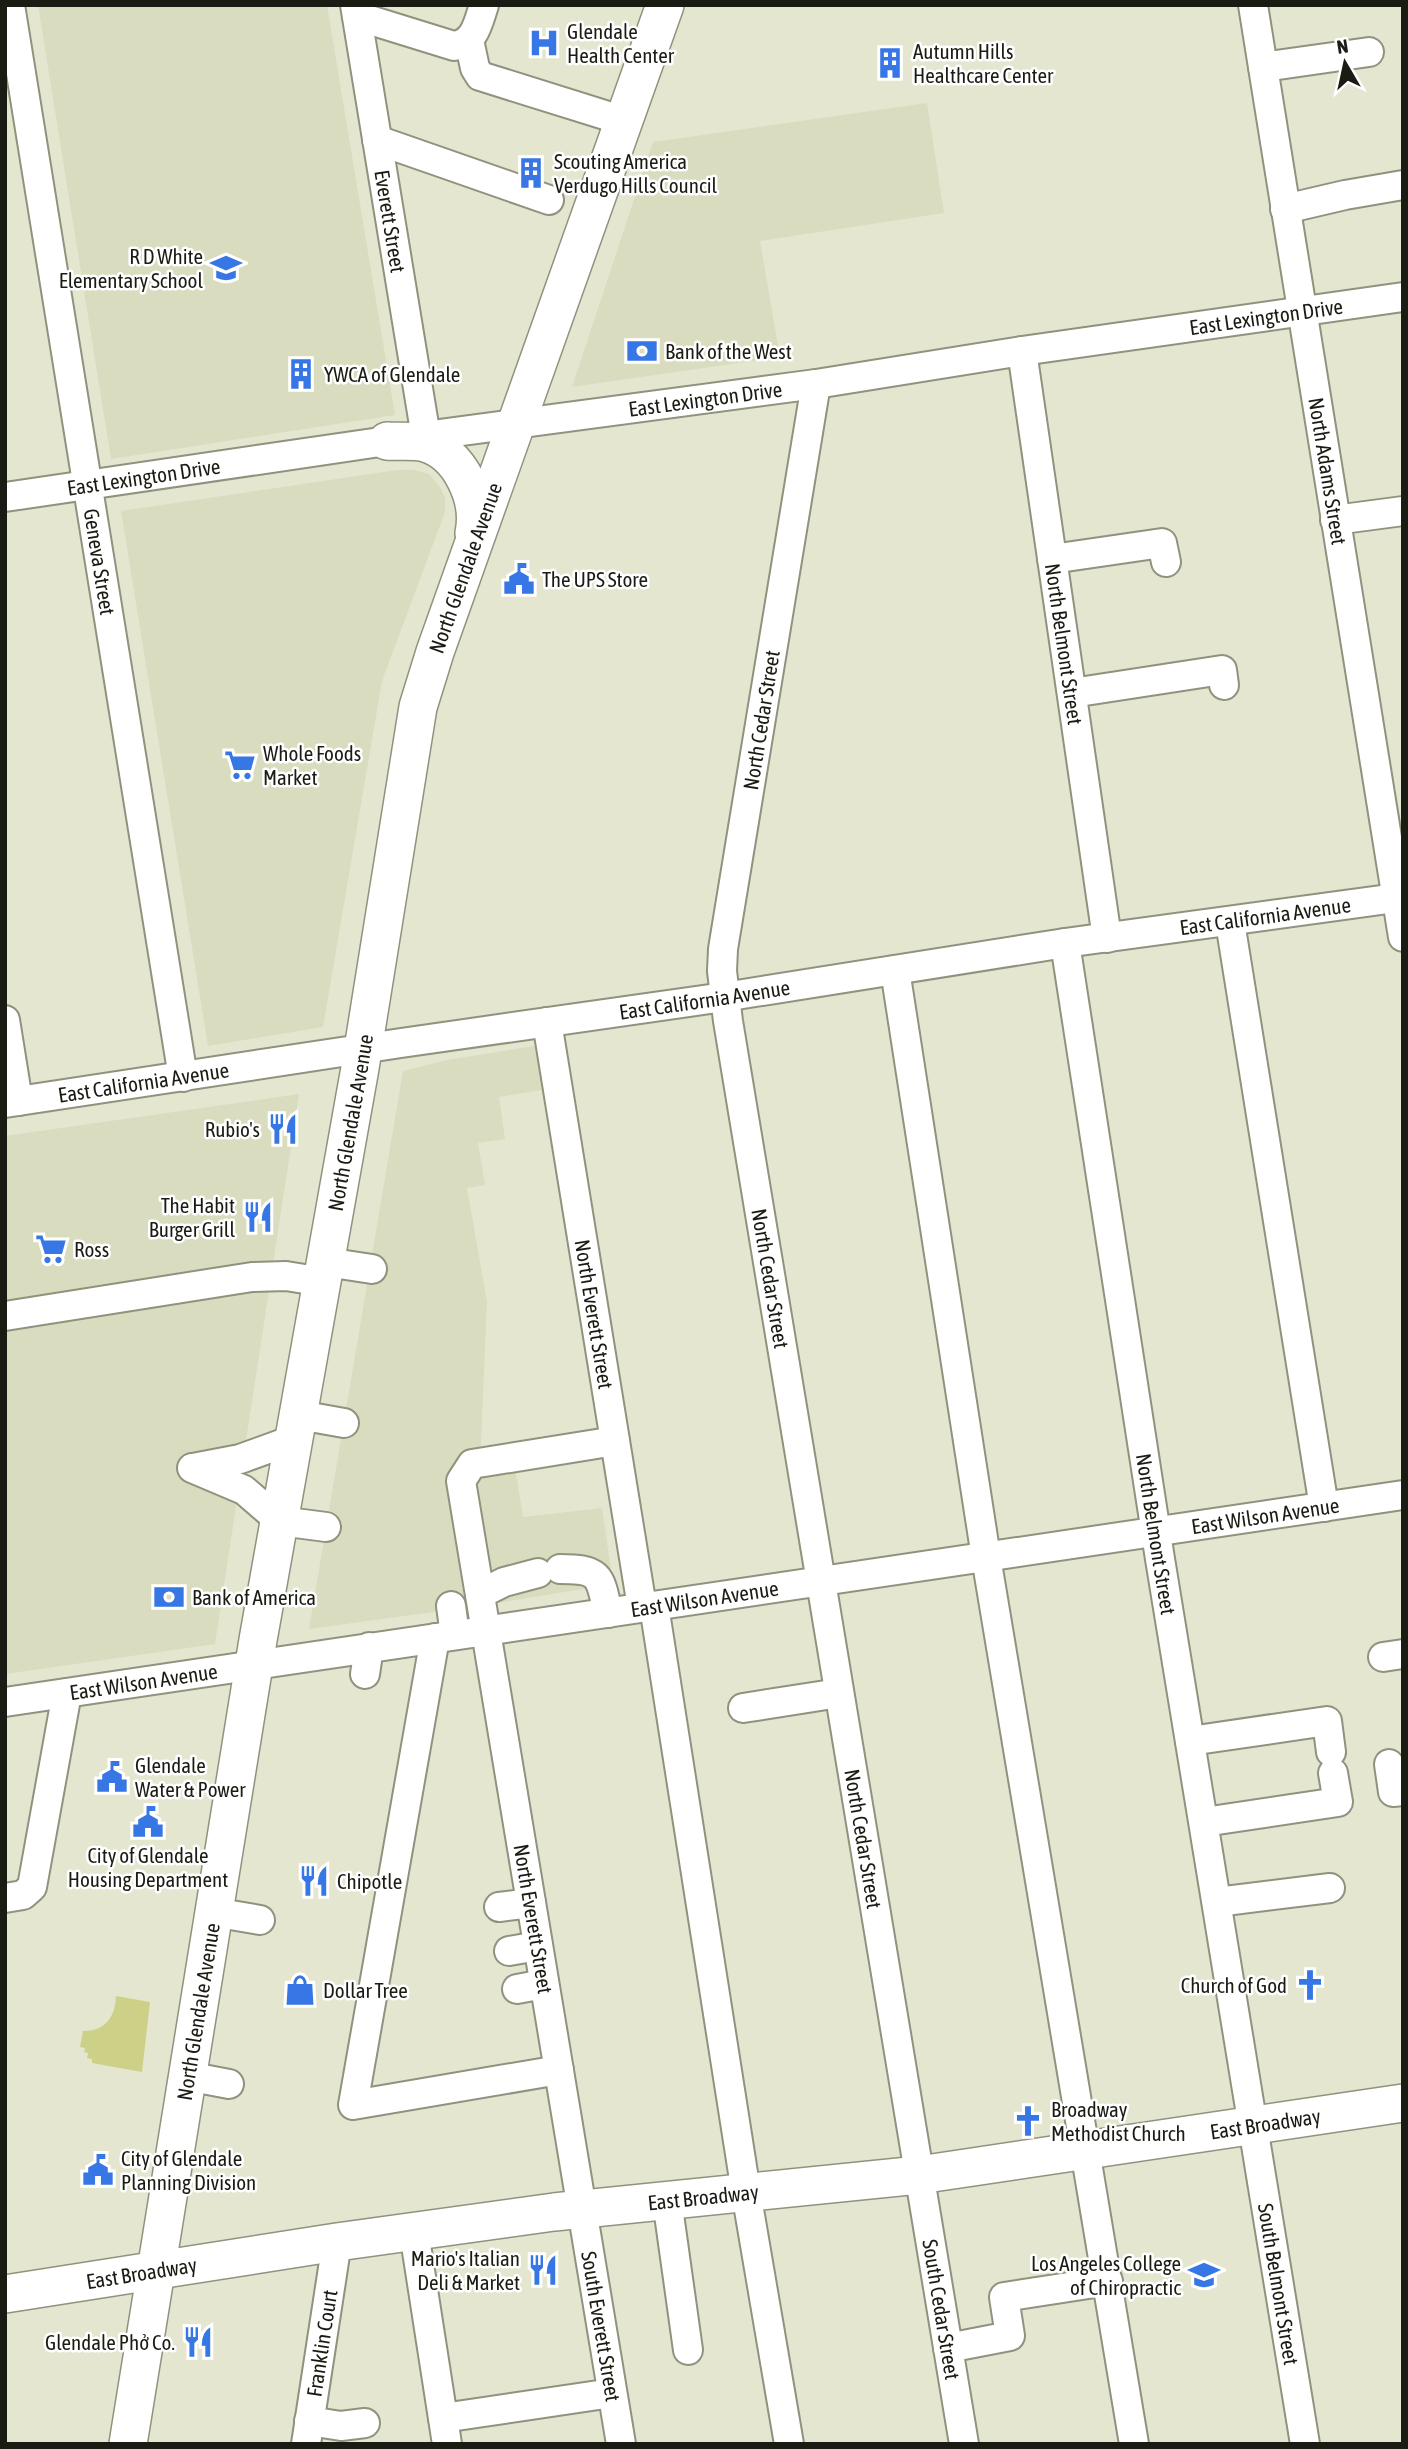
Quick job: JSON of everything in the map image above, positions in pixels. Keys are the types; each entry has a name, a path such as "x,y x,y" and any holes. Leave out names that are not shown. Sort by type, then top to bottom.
{"main road":[{"name":"North Glendale Avenue","path":"128,2444 254,1664 325,1272 418,707 435,652 665,5"},
{"path":"387,441 424,443 440,450 466,480 476,523 469,557"},
{"name":"East Broadway","path":"5,2294 337,2242 582,2208 919,2175 1403,2103"}],"street":[{"name":"Geneva Street","path":"10,5 183,1077"},
{"path":"356,10 446,45 462,45 474,34 484,5"},
{"name":"North Adams Street","path":"1253,5 1335,520 1400,897 1403,937"},
{"name":"Everett Street","path":"356,10 426,437"},
{"path":"468,40 475,68 480,76 624,121"},
{"path":"1262,67 1369,52"},
{"path":"377,140 592,214"},
{"path":"1285,209 1403,185"},
{"name":"East Lexington Drive","path":"5,497 387,441 816,384 1022,351 1403,297"},
{"name":"North Belmont Street","path":"1022,351 1107,938"},
{"name":"North Cedar Street","path":"816,384 723,949 722,971 724,997 919,2175"},
{"path":"1335,520 1403,511"},
{"path":"1052,559 1162,543 1166,562"},
{"path":"1072,693 1222,670 1224,685"},
{"name":"East California Avenue","path":"11,1102 363,1048 724,997 1065,943 1400,897"},
{"path":"1230,922 1324,1507"},
{"name":"North Belmont Street","path":"1065,943 1156,1531 1254,2126"},
{"path":"895,970 986,1557 1134,2444"},
{"path":"5,1020 11,1102"},
{"name":"North Everett Street","path":"547,1022 615,1441 648,1607 789,2444"},
{"path":"5,1316 252,1277 372,1269"},
{"path":"326,1527 280,1521 244,1490 187,1469 240,1459 297,1427 344,1423"},
{"name":"North Everett Street","path":"582,2208 559,2070 531,1987 538,1946 461,1481 472,1464 615,1441"},
{"name":"East Wilson Avenue","path":"5,1702 254,1664 367,1661 445,1636 1403,1495"},
{"path":"480,1594 504,1582 549,1571 584,1569 596,1575 608,1613"},
{"path":"451,1606 353,2105 559,2070"},
{"path":"5,1898 23,1895 32,1887 67,1693"},
{"path":"743,1708 839,1693"},
{"path":"1191,1741 1326,1721 1338,1802 1204,1822"},
{"path":"1389,1764 1393,1792 1403,1791"},
{"path":"1217,1902 1330,1888"},
{"path":"499,1908 531,1902"},
{"path":"214,1912 260,1920"},
{"path":"509,1951 538,1946"},
{"path":"187,2076 229,2084"},
{"name":"South Belmont Street","path":"1254,2126 1305,2444"},
{"name":"South Cedar Street","path":"919,2175 964,2444"},
{"path":"667,2200 688,2350"},
{"name":"South Everett Street","path":"582,2208 621,2444"},
{"path":"414,2232 445,2431 612,2393"},
{"name":"Franklin Court","path":"308,2432 337,2242"},
{"path":"948,2348 1010,2336 1004,2297 1108,2280"},
{"path":"308,2432 365,2423"}],"shaded area":[{"name":"R D White Elementary School","path":"38,5 327,5 395,415 111,459"},
{"path":"927,103 944,213 760,241 780,357 572,387 653,142"},
{"path":"397,470 414,470 429,474 445,498 445,512 382,681 323,1027 208,1046 121,511"},
{"path":"535,1046 542,1090 499,1097 505,1139 478,1143 485,1185 467,1188 487,1302 480,1467 514,1461 523,1517 602,1508 613,1584 309,1629 403,1071 447,1060"},
{"path":"299,1094 215,1644 5,1674 5,1136"}],"green space":[{"path":"116,1996 150,2002 142,2072 92,2063 92,2059 87,2058 88,2053 84,2052 85,2048 80,2047 83,2031 103,2026 111,2017"}],"place":[{"name":"Glendale Health Center","path":"544,43"},
{"name":"Autumn Hills Healthcare Center","path":"890,63"},
{"name":"Scouting America Verdugo Hills Council","path":"531,173"},
{"name":"R D White Elementary School","path":"226,268"},
{"name":"Bank of the West","path":"642,351"},
{"name":"YWCA of Glendale","path":"301,374"},
{"name":"The UPS Store","path":"519,579"},
{"name":"Whole Foods Market","path":"240,765"},
{"name":"Rubio's","path":"283,1129"},
{"name":"The Habit Burger Grill","path":"258,1217"},
{"name":"Ross","path":"51,1249"},
{"name":"Bank of America","path":"169,1597"},
{"name":"Glendale Water & Power","path":"112,1777"},
{"name":"City of Glendale Housing Department","path":"148,1822"},
{"name":"Chipotle","path":"314,1881"},
{"name":"Church of God","path":"1310,1985"},
{"name":"Dollar Tree","path":"300,1990"},
{"name":"Broadway Methodist Church","path":"1028,2121"},
{"name":"City of Glendale Planning Division","path":"98,2170"},
{"name":"Mario's Italian Deli & Market","path":"543,2270"},
{"name":"Los Angeles College of Chiropractic","path":"1204,2275"},
{"name":"Glendale Phở Co.","path":"198,2342"}]}
